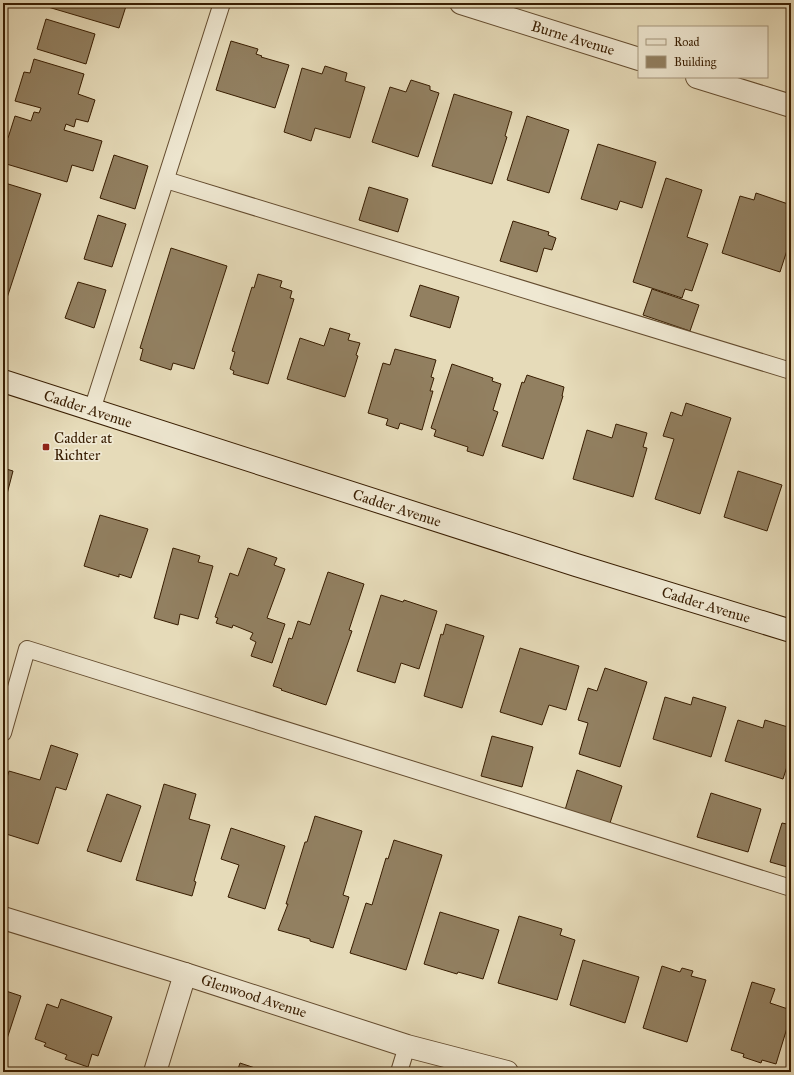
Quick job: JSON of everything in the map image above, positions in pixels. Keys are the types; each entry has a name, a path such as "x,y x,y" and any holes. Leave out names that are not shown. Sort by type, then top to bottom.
{"street":[{"name":"Burne Avenue","path":"461,3 638,59"},
{"path":"700,78 791,106"},
{"name":"Cadder Avenue","path":"3,381 576,565 791,631"},
{"name":"Glenwood Avenue","path":"3,918 185,974 407,1046 507,1072"},
{"path":"155,1072 185,974"}],"lane":[{"path":"92,410 222,3"},
{"path":"166,180 791,371"},
{"path":"3,733 28,649 791,888"},
{"path":"399,1072 407,1046"}],"building":[{"path":"50,3 127,3 119,28 48,7"},
{"path":"46,19 95,34 86,64 37,49"},
{"path":"231,41 258,49 256,54 262,56 261,57 289,65 275,108 216,90"},
{"path":"34,59 84,74 78,94 95,100 88,122 76,119 74,127 66,124 64,130 102,141 93,171 72,165 67,182 3,163 3,142 5,137 8,138 15,116 31,121 34,112 39,113 41,108 15,101 24,72 30,73"},
{"path":"325,66 347,73 345,81 365,87 350,138 315,128 311,141 284,132 302,68 322,74"},
{"path":"411,80 430,86 430,90 439,93 418,157 372,142 390,87 406,92"},
{"path":"454,94 512,112 505,136 507,137 492,184 432,166"},
{"path":"527,116 569,130 549,193 507,180"},
{"path":"598,144 656,162 642,208 620,201 617,210 581,199"},
{"path":"114,155 148,166 135,209 100,198"},
{"path":"666,178 702,190 687,237 708,244 692,291 685,289 682,298 633,282"},
{"path":"5,183 41,194 5,304 3,303 3,190"},
{"path":"369,187 408,199 398,232 359,220"},
{"path":"756,193 791,205 791,238 780,272 722,253 740,196 754,200"},
{"path":"98,215 126,224 112,267 84,259"},
{"path":"513,221 549,232 548,235 556,238 552,250 544,248 537,272 500,261"},
{"path":"171,248 227,266 194,369 173,363 171,370 140,360 143,349 140,348"},
{"path":"258,274 282,281 280,287 292,291 290,298 294,299 268,384 233,374 234,371 230,369 235,352 232,351 252,287 254,288"},
{"path":"78,282 106,290 94,328 65,318"},
{"path":"420,285 459,297 450,328 410,316"},
{"path":"652,289 699,305 690,331 643,315"},
{"path":"330,328 350,334 348,340 360,343 356,355 358,356 345,397 287,379 300,338 324,346"},
{"path":"395,349 436,360 431,377 434,378 430,391 433,391 422,430 400,423 398,429 386,425 388,419 368,413 383,363 390,365"},
{"path":"452,364 493,378 492,381 501,384 493,410 498,412 483,456 467,451 468,447 434,436 436,430 431,428"},
{"path":"527,375 564,387 563,396 543,459 502,446 522,382 524,383"},
{"path":"686,403 731,418 700,514 655,499 674,439 663,436 671,412 682,416"},
{"path":"616,424 647,433 643,447 647,448 633,497 573,479 587,430 612,438"},
{"path":"3,468 13,471 7,494 3,493"},
{"path":"738,471 782,485 767,531 724,517"},
{"path":"100,515 148,529 131,578 119,574 119,577 84,566"},
{"path":"173,548 200,556 198,562 213,566 198,619 180,614 178,625 154,618"},
{"path":"248,548 277,558 274,565 285,569 267,618 285,624 272,663 251,656 256,642 250,639 253,633 233,625 232,628 216,623 218,618 215,617 230,573 238,576"},
{"path":"328,572 364,584 349,630 352,631 326,705 273,686 289,638 292,639 298,621 310,625"},
{"path":"381,595 403,602 404,600 437,611 419,669 401,663 395,683 357,671"},
{"path":"446,624 484,636 462,708 424,696 441,634 443,635"},
{"path":"520,648 579,666 566,710 549,705 542,725 500,712"},
{"path":"605,668 647,682 620,767 579,754 588,723 578,720 588,688 597,691"},
{"path":"665,697 691,705 693,697 726,707 711,757 653,739"},
{"path":"738,720 763,728 765,720 791,728 791,754 783,779 725,761"},
{"path":"492,736 533,747 522,787 481,776"},
{"path":"51,745 78,754 66,790 56,787 38,844 3,833 3,791 9,771 40,780"},
{"path":"577,770 622,786 610,823 565,810"},
{"path":"164,784 196,794 189,819 210,825 194,881 196,882 192,896 136,880"},
{"path":"711,793 761,809 748,852 697,837"},
{"path":"107,794 141,806 121,862 87,851"},
{"path":"315,816 362,831 343,895 349,897 333,948 310,941 310,939 278,930 288,904 286,904 305,842 307,842"},
{"path":"782,823 791,825 791,868 770,862"},
{"path":"231,828 285,846 265,909 228,897 239,865 221,859"},
{"path":"394,840 442,855 406,970 350,953 366,903 372,905 386,858 388,859"},
{"path":"440,912 499,930 483,979 458,972 457,974 424,964"},
{"path":"519,916 562,929 560,935 575,940 557,1000 498,983"},
{"path":"583,960 639,977 625,1023 570,1005"},
{"path":"662,966 680,972 682,968 693,971 691,976 706,980 687,1042 643,1028"},
{"path":"752,982 775,989 770,1003 791,1010 791,1015 776,1064 762,1060 761,1063 743,1057 744,1054 731,1050"},
{"path":"3,990 21,996 3,1051"},
{"path":"61,999 112,1017 98,1056 92,1054 88,1067 65,1059 67,1055 44,1046 46,1043 35,1039 47,1004 58,1008"},
{"path":"791,1062 791,1072 788,1072"},
{"path":"240,1063 267,1072 237,1072"}],"place":[{"name":"Cadder at Richter","path":"46,447"}]}
